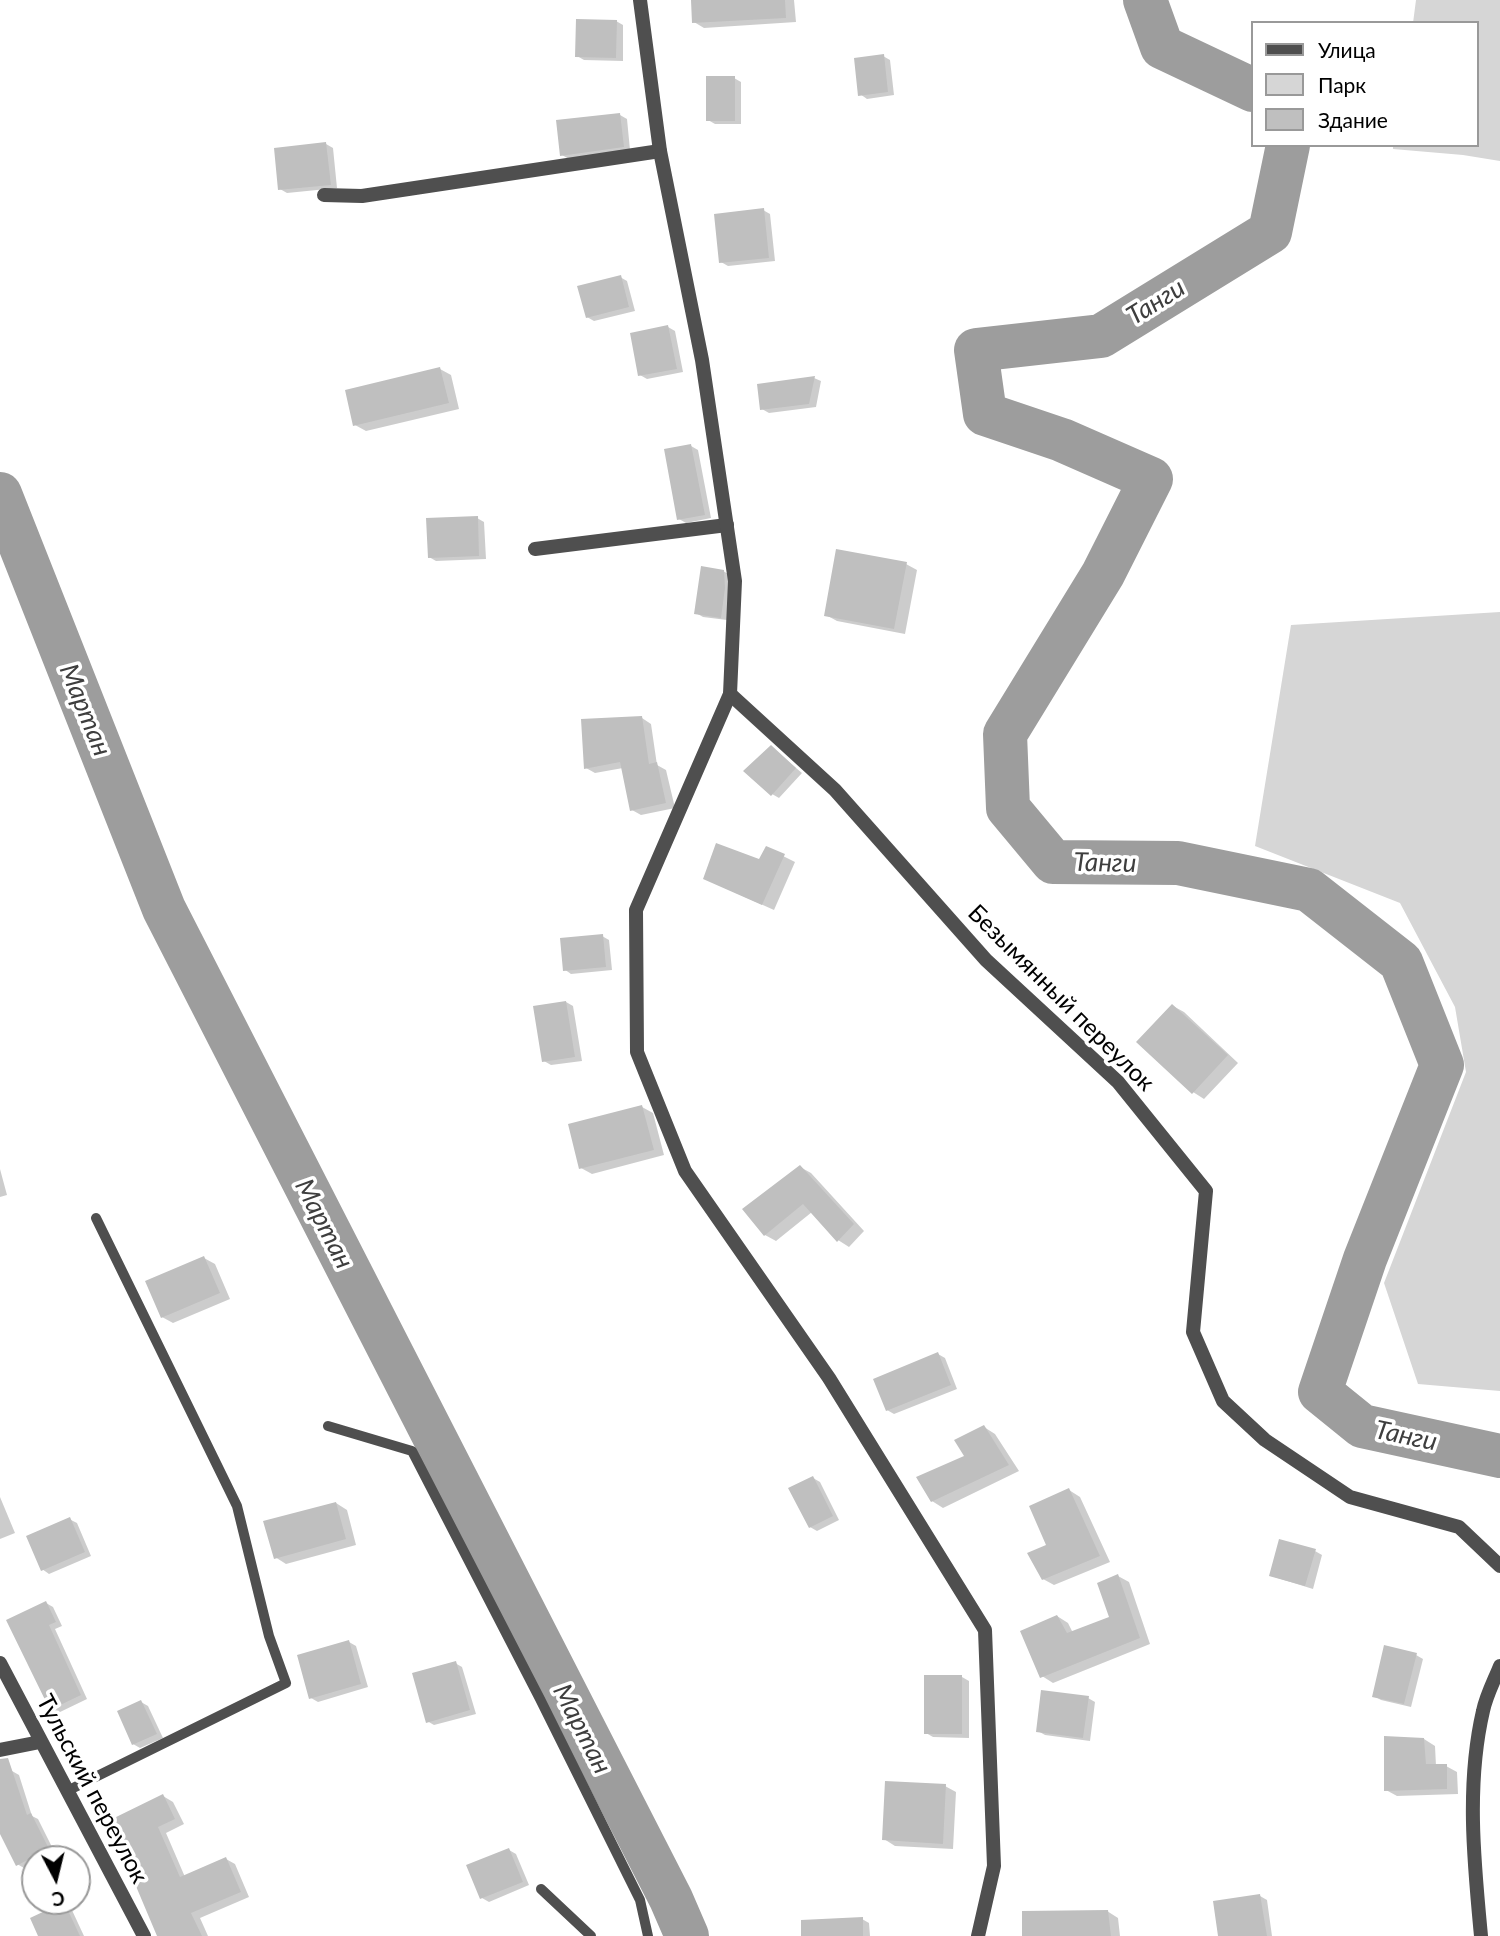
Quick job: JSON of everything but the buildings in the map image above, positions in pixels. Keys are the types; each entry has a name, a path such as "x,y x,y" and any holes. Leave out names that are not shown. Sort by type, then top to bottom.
{"street":[{"path":"640,0 660,151 702,360 736,581 730,694 636,911 637,1052 685,1171 829,1378 985,1630 994,1866 978,1936"},
{"path":"324,195 362,196 660,151"},
{"path":"535,549 727,524"},
{"name":"Безымянный переулок","path":"730,694 835,790 986,960 1118,1082 1206,1191 1193,1332 1223,1401 1265,1440 1350,1497 1458,1527 1500,1566"},
{"name":"Тульский переулок","path":"0,1662 144,1936"},
{"path":"1481,1936 1472,1780 1483,1710 1500,1666"},
{"path":"0,1750 40,1742"}],"lane":[{"path":"67,1791 286,1683 269,1636 237,1507 96,1218"},
{"path":"328,1426 412,1451 534,1686 640,1900 648,1936"},
{"path":"541,1889 591,1936"}],"green space":[{"path":"1416,0 1500,0 1500,161 1393,149 1479,147 1479,21 1413,21"},
{"path":"1500,612 1500,1391 1418,1384 1384,1283 1466,1072 1455,1007 1400,903 1255,846 1291,625"}],"waterway":[{"name":"Танги","path":"1145,0 1162,47 1252,90"},
{"name":"Танги","path":"1288,147 1270,232 1101,336 976,350 985,414 1062,440 1151,479 1103,574 1005,734 1008,808 1053,862 1178,863 1309,890 1401,962 1442,1065 1365,1259 1320,1392 1362,1426 1500,1456"},
{"name":"Мартан","path":"0,494 164,909 671,1899 687,1936"}]}
